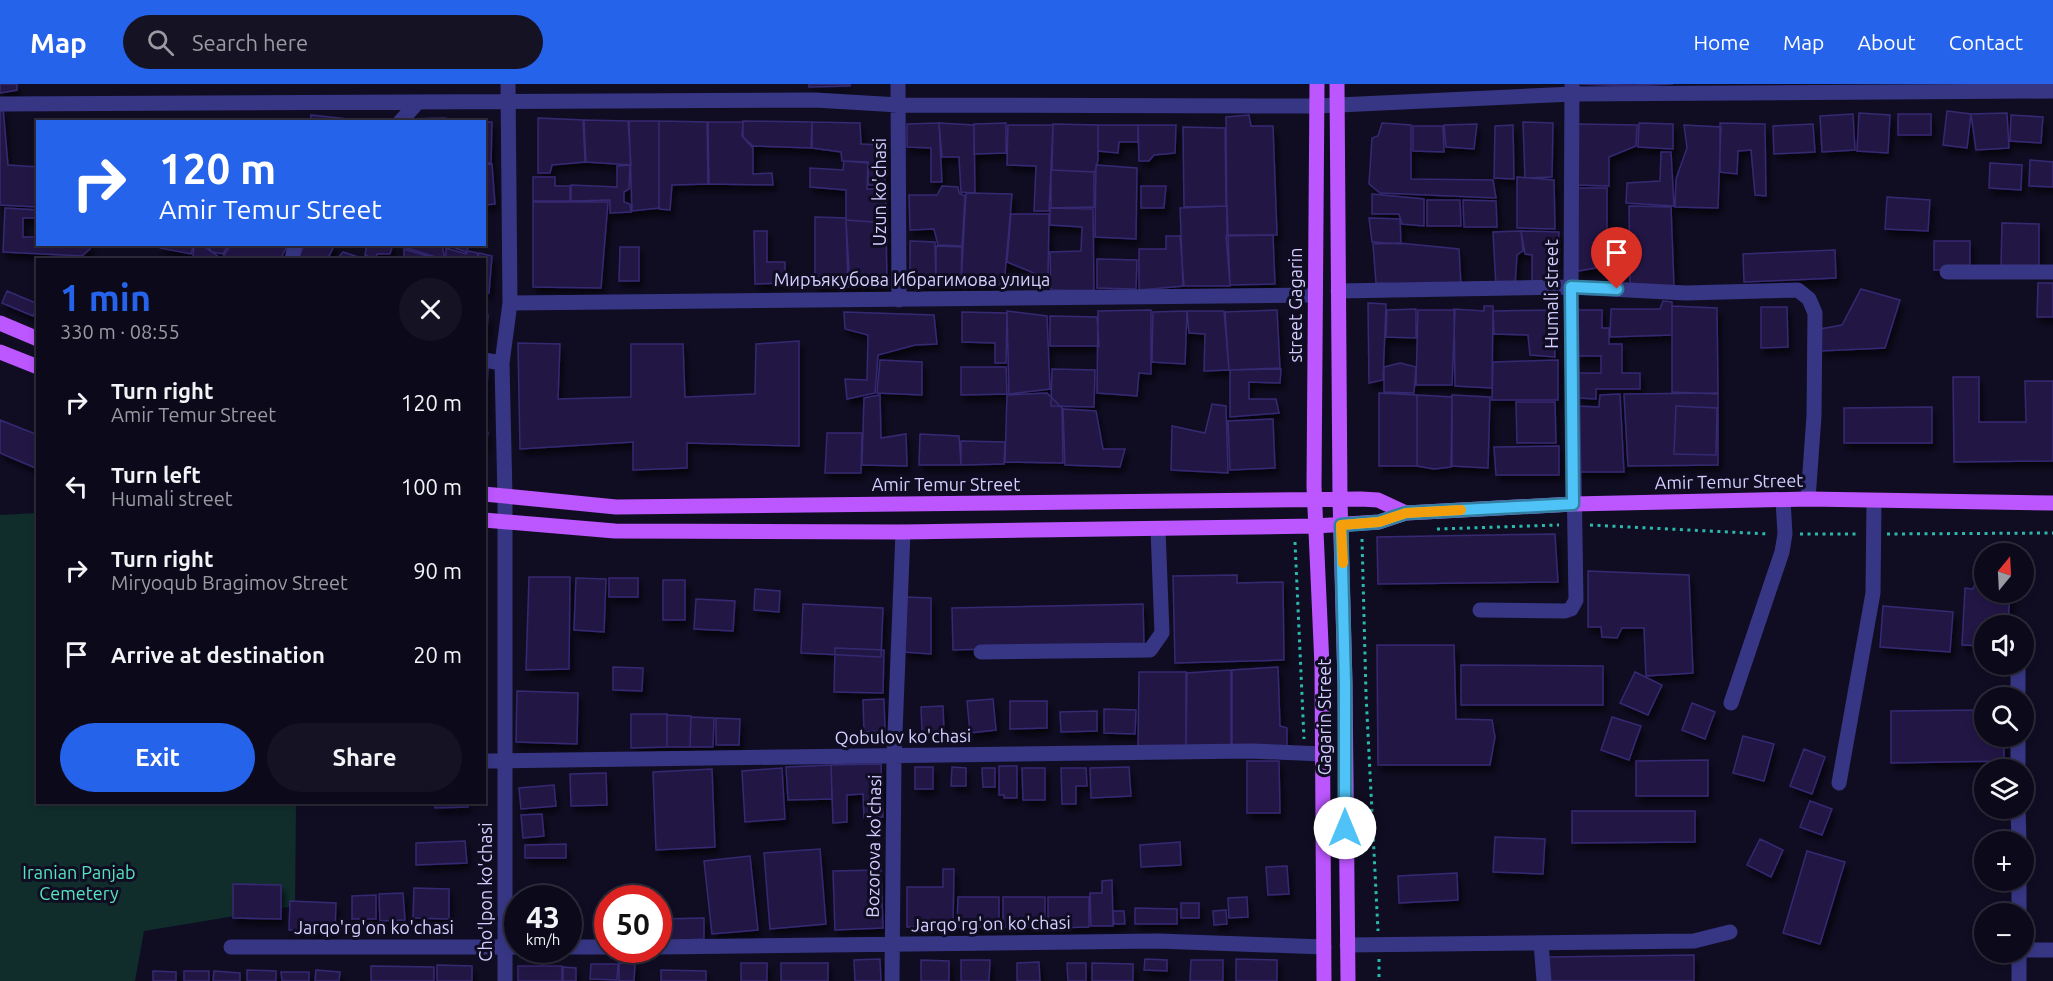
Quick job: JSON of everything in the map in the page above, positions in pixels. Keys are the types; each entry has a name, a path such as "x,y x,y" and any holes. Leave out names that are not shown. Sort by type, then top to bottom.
{"main road":[{"name":"street Gagarin","path":"1315,526 1317,84"},
{"path":"1337,84 1341,525"},
{"path":"0,323 36,338"},
{"path":"0,351 36,366"},
{"name":"Amir Temur Street","path":"486,494 616,507 1378,500 1406,513"},
{"name":"Amir Temur Street","path":"486,520 615,531 903,532 1294,527 1379,522 1406,513 1573,504 1808,499 2053,503"},
{"name":"Gagarin Street","path":"1341,525 1348,981"},
{"name":"Gagarin Street","path":"1315,526 1323,754 1324,981"}],"street":[{"name":"Cho'lpon ko'chasi","path":"508,84 510,303 502,363 509,885"},
{"name":"Uzun ko'chasi","path":"898,84 899,300"},
{"path":"0,104 815,100 899,105 1317,106 1572,89 1828,88 2053,91"},
{"name":"Humali street","path":"1480,610 1571,609 1576,600 1571,287 1572,89"},
{"path":"402,120 418,102"},
{"path":"1947,272 2053,272"},
{"path":"1338,291 1571,287 1686,293 1798,290 1809,298 1815,313 1814,416 1808,499"},
{"name":"Миръякубова Ибрагимова улица","path":"510,303 1315,295"},
{"path":"486,360 502,363"},
{"path":"1731,703 1782,552 1785,534 1783,500"},
{"path":"1839,783 1873,594 1874,501"},
{"path":"981,652 1150,650 1162,633 1162,572 1158,529"},
{"name":"Bozorova ko'chasi","path":"892,981 894,757 903,532"},
{"name":"Qobulov ko'chasi","path":"486,761 1305,752 1323,754"},
{"path":"1347,945 1694,941 1730,932"},
{"name":"Jarqo'rg'on ko'chasi","path":"672,947 1158,941 1324,947"},
{"path":"1541,943 1544,981"},
{"name":"Jarqo'rg'on ko'chasi","path":"231,947 504,948"},
{"path":"2034,950 2053,950"},
{"name":"Cho'lpon ko'chasi","path":"505,981 508,963"},
{"path":"2019,963 2019,981"}],"path":[{"path":"1361,523 1379,981"},
{"path":"1432,529 1574,524 1785,534 2053,533"},
{"path":"1294,527 1305,752"}],"green space":[{"name":"Iranian Panjab Cemetery","path":"36,513 36,804 296,804 295,906 144,931 135,981 0,981 0,515"}],"building":[{"path":"0,84 17,84 17,90 0,93"},
{"path":"809,84 850,84 850,86 809,87"},
{"path":"1578,84 1630,84 1630,86"},
{"path":"1630,84 1673,84 1630,86"},
{"path":"0,108 3,108 8,165 36,167 36,207 0,205"},
{"path":"1947,111 1971,114 1967,148 1943,145"},
{"path":"1859,113 1890,115 1888,153 1857,151"},
{"path":"2007,113 2009,148 1976,150 1971,114"},
{"path":"1853,114 1855,150 1822,152 1820,116"},
{"path":"1898,114 1931,114 1931,135 1898,135"},
{"path":"311,115 348,119 348,120 310,120"},
{"path":"1249,115 1251,126 1273,126 1277,235 1227,235 1226,117"},
{"path":"2011,115 2043,117 2041,143 2010,141"},
{"path":"444,118 454,120 408,120"},
{"path":"538,118 583,120 585,162 552,165 550,173 538,173"},
{"path":"584,120 628,121 631,165 586,162"},
{"path":"629,121 659,121 659,208 632,211"},
{"path":"659,121 707,122 708,184 672,185 670,210 659,209"},
{"path":"743,121 812,122 811,148 753,146 743,137"},
{"path":"486,122 492,122 491,163 486,163"},
{"path":"708,122 743,122 742,136 753,148 753,174 772,173 773,185 709,184"},
{"path":"812,122 860,123 861,144 885,145 885,185 868,185 868,162 842,161 841,152 812,148"},
{"path":"1523,122 1553,123 1552,177 1525,178"},
{"path":"939,123 974,125 975,193 961,192 959,157 942,157"},
{"path":"939,123 942,182 931,182 931,148 907,147 907,124"},
{"path":"1006,123 1006,153 974,154 974,124"},
{"path":"1382,123 1411,125 1411,179 1493,180 1496,198 1380,193 1369,184 1372,138 1378,136"},
{"path":"1639,123 1673,124 1673,149 1638,147"},
{"path":"1720,123 1765,124 1766,196 1755,195 1751,150 1738,151 1737,174 1720,172"},
{"path":"1053,124 1098,125 1098,160 1095,172 1052,170"},
{"path":"1477,124 1474,149 1446,147 1444,125"},
{"path":"1578,124 1637,125 1636,146 1609,157 1609,186 1577,185"},
{"path":"1813,124 1815,152 1774,154 1773,126"},
{"path":"1008,125 1053,125 1049,211 1034,211 1036,166 1007,165"},
{"path":"1098,125 1138,125 1138,142 1119,142 1118,153 1098,151"},
{"path":"1138,125 1176,125 1175,153 1154,155 1149,161 1139,161"},
{"path":"1513,125 1514,179 1494,178 1495,126"},
{"path":"1684,125 1721,127 1718,208 1675,207 1676,179 1687,148"},
{"path":"1413,126 1443,126 1444,152 1413,151"},
{"path":"1183,127 1225,128 1226,206 1184,207"},
{"path":"1661,152 1671,152 1674,206 1626,203 1627,183 1660,181"},
{"path":"2030,160 2053,162 2053,187 2029,186"},
{"path":"844,161 868,163 867,189 886,189 886,223 846,220 846,190 810,187 810,168 843,170"},
{"path":"1990,163 2022,165 2021,190 1989,188"},
{"path":"492,164 495,204 486,205 486,165"},
{"path":"630,165 629,189 624,192 624,202 630,204 631,212 610,213 610,200 571,201 571,185 617,187 617,166"},
{"path":"1096,165 1137,168 1136,239 1095,237"},
{"path":"1051,170 1094,172 1094,207 1051,208"},
{"path":"533,177 555,177 555,186 570,186 570,201 533,201"},
{"path":"1517,177 1554,180 1555,229 1517,228"},
{"path":"942,186 958,187 959,193 965,196 962,246 938,245 934,229 910,230 909,195 937,195"},
{"path":"1141,186 1166,186 1164,208 1141,208"},
{"path":"1577,188 1607,188 1607,230 1601,267 1578,271"},
{"path":"966,193 1012,194 1004,285 961,285"},
{"path":"1372,194 1424,199 1424,226 1402,224 1399,214 1372,214"},
{"path":"1887,197 1930,200 1928,231 1885,229"},
{"path":"1427,200 1460,200 1461,226 1427,226"},
{"path":"1463,200 1496,201 1497,227 1464,227"},
{"path":"533,202 608,202 601,288 533,287"},
{"path":"1227,206 1230,286 1183,286 1180,208"},
{"path":"1629,206 1671,207 1674,286 1630,285"},
{"path":"5,208 36,210 36,218 23,218 23,237 36,237 36,246 90,246 90,249 82,256 3,252"},
{"path":"1050,208 1093,209 1094,291 1051,290 1050,252 1081,251 1082,227 1050,225"},
{"path":"1011,214 1049,214 1048,279 1007,262"},
{"path":"815,217 846,218 848,287 815,286"},
{"path":"1369,218 1400,219 1401,244 1372,242"},
{"path":"846,220 886,223 887,286 850,286"},
{"path":"2002,223 2039,224 2039,270 2001,269"},
{"path":"754,231 767,231 767,262 785,262 785,283 755,284"},
{"path":"1521,231 1559,232 1556,284 1532,283 1532,255 1525,254"},
{"path":"1521,231 1523,251 1517,255 1515,286 1496,287 1493,232"},
{"path":"1273,235 1275,284 1230,285 1226,236"},
{"path":"1166,236 1180,236 1184,286 1139,290 1139,249 1166,249"},
{"path":"910,241 935,242 936,286 910,285"},
{"path":"1934,241 1970,241 1970,270 1934,270"},
{"path":"1399,243 1459,249 1461,286 1376,283 1373,244"},
{"path":"160,246 193,246 191,254 160,248"},
{"path":"194,246 203,246 221,258 190,258 193,257"},
{"path":"208,246 228,246 223,254 212,252"},
{"path":"230,246 287,246 281,258 223,257"},
{"path":"304,246 334,246 328,258 298,258"},
{"path":"367,246 392,246 390,254 377,254 376,258 365,255"},
{"path":"442,246 445,258 439,258 404,247"},
{"path":"450,246 469,246 466,252"},
{"path":"936,246 962,247 961,286 936,286"},
{"path":"620,247 639,247 639,281 619,281"},
{"path":"446,248 466,254 469,251 477,253 478,256 479,253 492,256 489,293 486,293 486,258 446,258"},
{"path":"404,249 433,258 404,258"},
{"path":"1835,250 1836,278 1744,282 1743,254"},
{"path":"343,252 362,258 338,258"},
{"path":"1097,259 1137,260 1136,289 1097,288"},
{"path":"2038,283 2053,283 2053,317 2037,317"},
{"path":"1861,289 1900,300 1885,348 1820,351 1820,329 1842,325"},
{"path":"7,291 36,303 36,309 33,316 2,303"},
{"path":"1663,301 1672,302 1672,335 1610,337 1611,309 1660,309"},
{"path":"1368,303 1386,304 1383,380 1369,383"},
{"path":"1484,306 1493,306 1492,388 1455,386 1454,309 1484,311"},
{"path":"1672,306 1717,308 1718,394 1672,392"},
{"path":"1761,307 1787,307 1788,347 1761,348"},
{"path":"1416,309 1416,338 1386,337 1387,310"},
{"path":"1151,310 1151,374 1139,373 1137,396 1097,393 1098,311"},
{"path":"1277,310 1280,368 1229,370 1225,312"},
{"path":"1418,310 1455,310 1452,385 1416,385"},
{"path":"1553,310 1555,357 1530,355 1528,335 1494,334 1493,311"},
{"path":"1578,310 1602,310 1602,328 1609,328 1609,344 1622,344 1622,373 1640,373 1640,389 1596,389 1596,399 1579,398 1579,373 1601,373 1601,356 1578,356"},
{"path":"1007,311 1047,316 1050,389 1009,394"},
{"path":"1187,311 1185,364 1152,362 1153,312"},
{"path":"1187,311 1224,311 1229,370 1204,371 1205,334 1189,333"},
{"path":"844,312 934,315 937,344 915,345 878,355 875,393 847,399 845,379 867,380 868,335 845,329"},
{"path":"962,312 1007,313 1006,363 995,363 995,343 962,342"},
{"path":"486,315 488,315 486,343"},
{"path":"1050,316 1097,317 1099,346 1050,346"},
{"path":"799,341 799,446 687,443 687,468 633,470 633,442 520,449 518,343 560,344 558,399 631,397 631,344 683,344 685,397 755,394 756,344"},
{"path":"880,360 922,362 922,395 877,393"},
{"path":"1558,360 1558,400 1492,400 1493,362"},
{"path":"1400,363 1416,367 1414,393 1384,392 1384,367"},
{"path":"486,366 488,366 486,410"},
{"path":"961,367 1006,367 1007,394 961,395"},
{"path":"1052,369 1095,370 1094,407 1051,406"},
{"path":"1281,369 1280,383 1249,382 1249,399 1276,399 1279,413 1230,417 1230,370"},
{"path":"1953,377 1979,377 1979,422 2026,422 2025,381 2053,381 2053,461 1954,462"},
{"path":"1047,393 1062,408 1063,463 1005,462 1007,395"},
{"path":"1379,393 1417,395 1417,466 1379,466"},
{"path":"1718,393 1718,465 1628,466 1624,394"},
{"path":"1620,394 1624,472 1576,472 1576,406 1599,407 1600,395"},
{"path":"880,395 881,438 906,434 907,466 862,465 864,398"},
{"path":"1417,395 1452,397 1451,467 1434,469 1417,466"},
{"path":"1452,395 1490,397 1488,468 1452,466"},
{"path":"1516,402 1555,402 1556,443 1517,443"},
{"path":"1212,404 1226,406 1228,473 1171,470 1172,426 1205,433"},
{"path":"1676,406 1717,408 1716,455 1674,454"},
{"path":"1932,407 1932,443 1844,443 1844,408"},
{"path":"1063,409 1096,411 1103,449 1125,449 1120,467 1065,465"},
{"path":"1273,419 1275,468 1230,470 1228,421"},
{"path":"0,420 36,434 36,468 0,453"},
{"path":"827,433 862,433 861,473 825,473"},
{"path":"920,434 959,436 961,465 919,465"},
{"path":"961,441 1005,442 1004,464 961,465"},
{"path":"1559,446 1559,475 1496,475 1494,447"},
{"path":"1555,534 1558,582 1378,584 1377,537"},
{"path":"1588,571 1689,575 1693,673 1646,676 1644,628 1622,628 1617,638 1602,637 1601,627 1588,627"},
{"path":"1237,575 1237,583 1283,582 1284,660 1175,663 1173,576"},
{"path":"529,577 570,577 569,669 526,670"},
{"path":"576,578 606,579 604,632 574,630"},
{"path":"609,578 638,578 638,597 609,597"},
{"path":"663,580 685,580 685,620 663,620"},
{"path":"1974,587 1974,603 2009,603 2009,615 1974,615 1974,646 1962,645 1965,588 1973,589"},
{"path":"755,589 780,591 779,612 754,610"},
{"path":"905,597 931,598 931,654 904,652"},
{"path":"696,599 735,601 733,631 694,629"},
{"path":"803,604 883,608 881,657 801,653"},
{"path":"1143,604 1144,645 953,650 952,608"},
{"path":"1883,606 1953,612 1950,652 1880,647"},
{"path":"1377,645 1454,645 1456,719 1492,720 1495,737 1490,765 1378,765"},
{"path":"835,648 884,650 883,693 834,692"},
{"path":"1461,665 1603,666 1603,705 1461,705"},
{"path":"613,667 643,668 642,691 613,690"},
{"path":"1278,667 1280,726 1287,728 1287,746 1232,747 1232,670"},
{"path":"1231,670 1231,748 1186,749 1187,673"},
{"path":"1139,672 1186,672 1186,749 1138,753"},
{"path":"1635,672 1662,685 1648,715 1620,703"},
{"path":"517,691 578,693 577,744 516,742"},
{"path":"884,699 885,731 864,732 863,700"},
{"path":"993,699 996,730 970,733 967,701"},
{"path":"1010,701 1047,701 1047,728 1010,729"},
{"path":"1692,703 1715,712 1705,739 1682,730"},
{"path":"943,706 944,731 922,732 921,707"},
{"path":"1104,709 1136,710 1135,734 1104,733"},
{"path":"1974,710 1974,747 2004,747 2004,759 1891,763 1891,711"},
{"path":"1097,711 1097,731 1061,732 1060,712"},
{"path":"631,714 667,714 667,747 631,748"},
{"path":"667,715 691,716 690,747 667,747"},
{"path":"691,717 714,718 713,747 690,747"},
{"path":"1612,717 1641,726 1629,760 1601,750"},
{"path":"716,718 740,719 739,745 716,745"},
{"path":"1743,736 1774,744 1764,781 1733,773"},
{"path":"1804,749 1825,757 1812,794 1790,786"},
{"path":"1708,760 1708,796 1636,796 1636,761"},
{"path":"1247,761 1279,761 1280,813 1247,813"},
{"path":"881,764 883,817 864,818 863,794 847,795 847,822 833,823 831,765"},
{"path":"831,765 832,799 788,800 786,767"},
{"path":"999,766 1017,766 1017,798 1004,798 1004,795 999,795"},
{"path":"915,767 933,767 933,789 915,789"},
{"path":"952,767 966,768 966,786 951,786"},
{"path":"1129,767 1131,796 1091,798 1090,768"},
{"path":"782,768 785,819 745,822 742,771"},
{"path":"982,768 995,768 995,787 983,787"},
{"path":"1022,768 1045,768 1045,800 1023,800"},
{"path":"1061,768 1086,768 1087,786 1076,786 1076,804 1062,804"},
{"path":"712,769 715,847 656,850 653,772"},
{"path":"606,773 607,805 571,806 570,774"},
{"path":"554,785 556,806 521,809 519,788"},
{"path":"1810,801 1832,809 1822,835 1800,827"},
{"path":"435,804 468,804 468,807 435,808"},
{"path":"1572,811 1695,811 1695,842 1572,843"},
{"path":"542,814 544,836 523,838 521,815"},
{"path":"1495,837 1545,839 1543,874 1493,872"},
{"path":"1760,839 1783,850 1771,877 1747,865"},
{"path":"465,841 467,863 416,865 416,843"},
{"path":"1180,842 1181,865 1141,867 1140,845"},
{"path":"566,844 566,858 525,858 525,845"},
{"path":"820,849 826,924 770,929 764,853"},
{"path":"1807,851 1845,862 1820,944 1783,933"},
{"path":"750,856 758,930 712,934 704,861"},
{"path":"1287,866 1289,894 1268,895 1266,867"},
{"path":"943,869 954,869 953,927 907,927 907,887 943,887"},
{"path":"881,870 883,928 835,930 833,871"},
{"path":"1457,873 1458,900 1399,903 1398,876"},
{"path":"1112,880 1113,926 1091,926 1090,893 1102,893 1102,881"},
{"path":"233,884 281,885 281,919 233,918"},
{"path":"414,888 449,889 449,919 413,918"},
{"path":"403,893 405,920 380,921 379,894"},
{"path":"376,895 376,919 352,919 352,896"},
{"path":"958,897 999,897 999,927 957,927"},
{"path":"1003,897 1045,897 1045,927 1003,927"},
{"path":"1048,897 1089,897 1089,927 1048,928"},
{"path":"1247,897 1248,917 1229,918 1228,898"},
{"path":"290,901 336,903 335,932 289,930"},
{"path":"1181,903 1199,903 1199,918 1181,918"},
{"path":"1135,908 1177,909 1177,924 1135,924"},
{"path":"1226,910 1227,924 1214,925 1213,911"},
{"path":"1113,911 1124,911 1125,924 1114,924"},
{"path":"704,918 704,939 672,941 672,919"},
{"path":"1694,955 1694,981 1549,981 1549,957"},
{"path":"880,959 881,981 855,981 854,960"},
{"path":"1145,959 1167,960 1167,971 1144,970"},
{"path":"1236,959 1277,960 1277,981 1236,981"},
{"path":"921,960 949,961 949,981 921,981"},
{"path":"961,960 990,960 989,981 961,981"},
{"path":"1191,960 1223,960 1223,981 1190,981"},
{"path":"1039,962 1040,981 1017,981 1017,963"},
{"path":"619,963 635,964 634,981 619,981"},
{"path":"741,963 767,963 767,981 741,981"},
{"path":"781,963 828,963 828,981 781,981"},
{"path":"1067,963 1086,963 1086,981 1068,981"},
{"path":"1092,963 1133,964 1133,981 1092,981"},
{"path":"591,964 618,964 617,980 590,979"},
{"path":"437,965 472,966 472,981 437,981"},
{"path":"371,966 434,967 434,981 371,981"},
{"path":"518,966 562,966 562,981 518,981"},
{"path":"563,967 576,968 576,981 563,981"},
{"path":"247,970 276,971 276,981 247,981"},
{"path":"316,970 340,972 339,981 315,981"},
{"path":"661,970 706,971 706,981 661,981"},
{"path":"153,971 176,972 176,981 153,981"},
{"path":"184,971 209,971 209,981 184,981"},
{"path":"214,971 240,973 240,981 213,981"},
{"path":"281,972 309,972 309,981 282,981"}],"slow traffic":[{"path":"1343,563 1341,525 1379,522 1406,513 1461,510"}],"route":[{"path":"1345,828 1345,684 1341,525 1379,522 1406,513 1573,504 1571,287 1617,289"}]}
